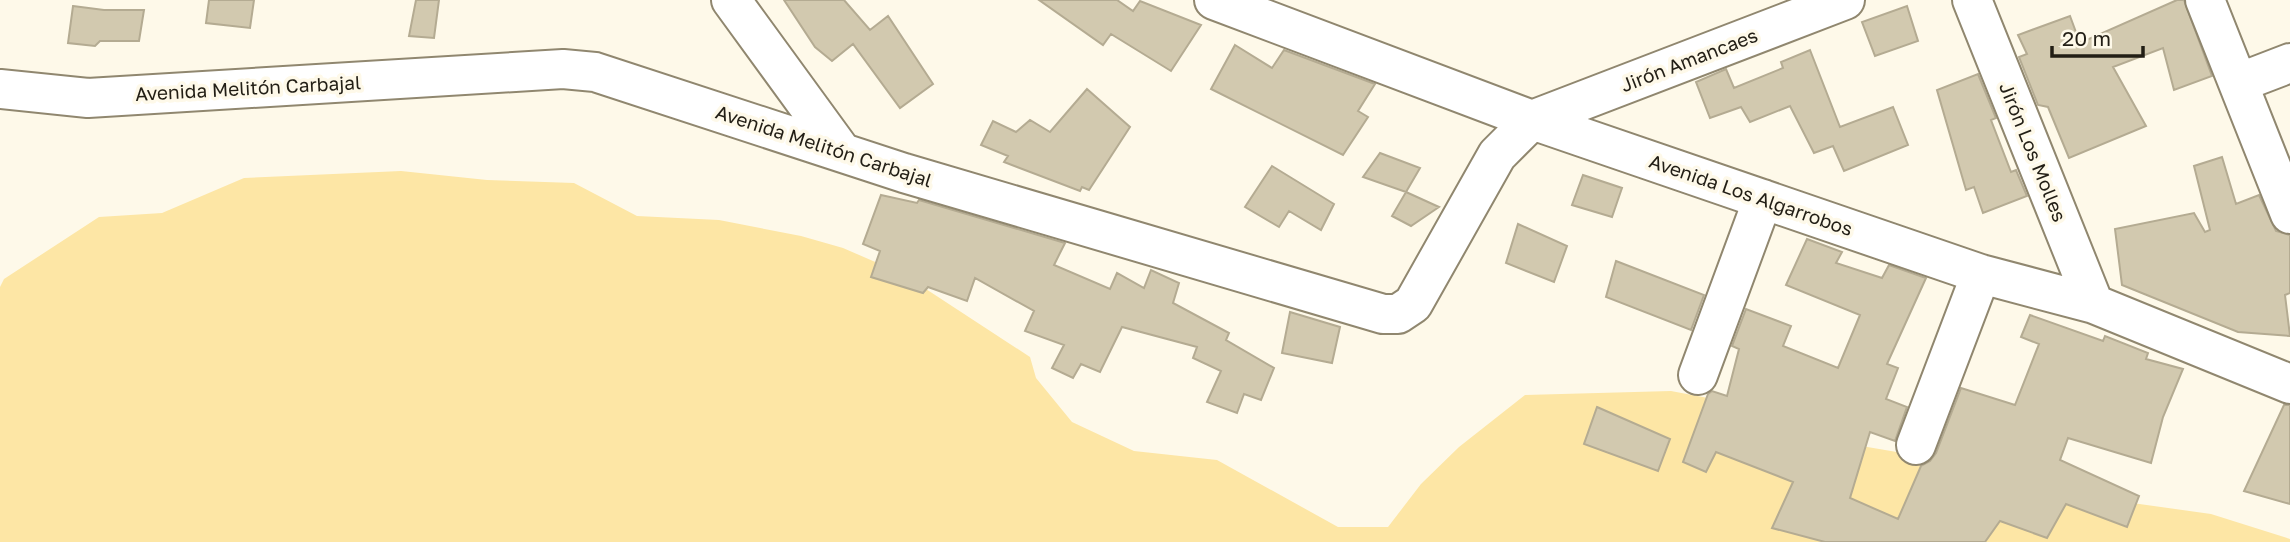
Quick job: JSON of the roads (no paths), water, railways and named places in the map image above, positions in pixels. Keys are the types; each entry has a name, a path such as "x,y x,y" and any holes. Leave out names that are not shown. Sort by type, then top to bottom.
{"street":[{"path":"731,0 841,151"},
{"name":"Avenida Los Algarrobos","path":"1214,0 1532,120 1981,274 2094,304 2290,384"},
{"name":"Jirón Amancaes","path":"1532,120 1845,0"},
{"name":"Jirón Los Molles","path":"1972,0 2094,304"},
{"path":"2205,0 2290,214"},
{"path":"2238,83 2290,63"},
{"name":"Avenida Melitón Carbajal","path":"0,89 88,98 574,70 595,72 904,173 1370,310 1398,314 1413,304 1497,155 1532,120"},
{"path":"1698,375 1763,199"},
{"path":"1916,445 1981,274"}]}
